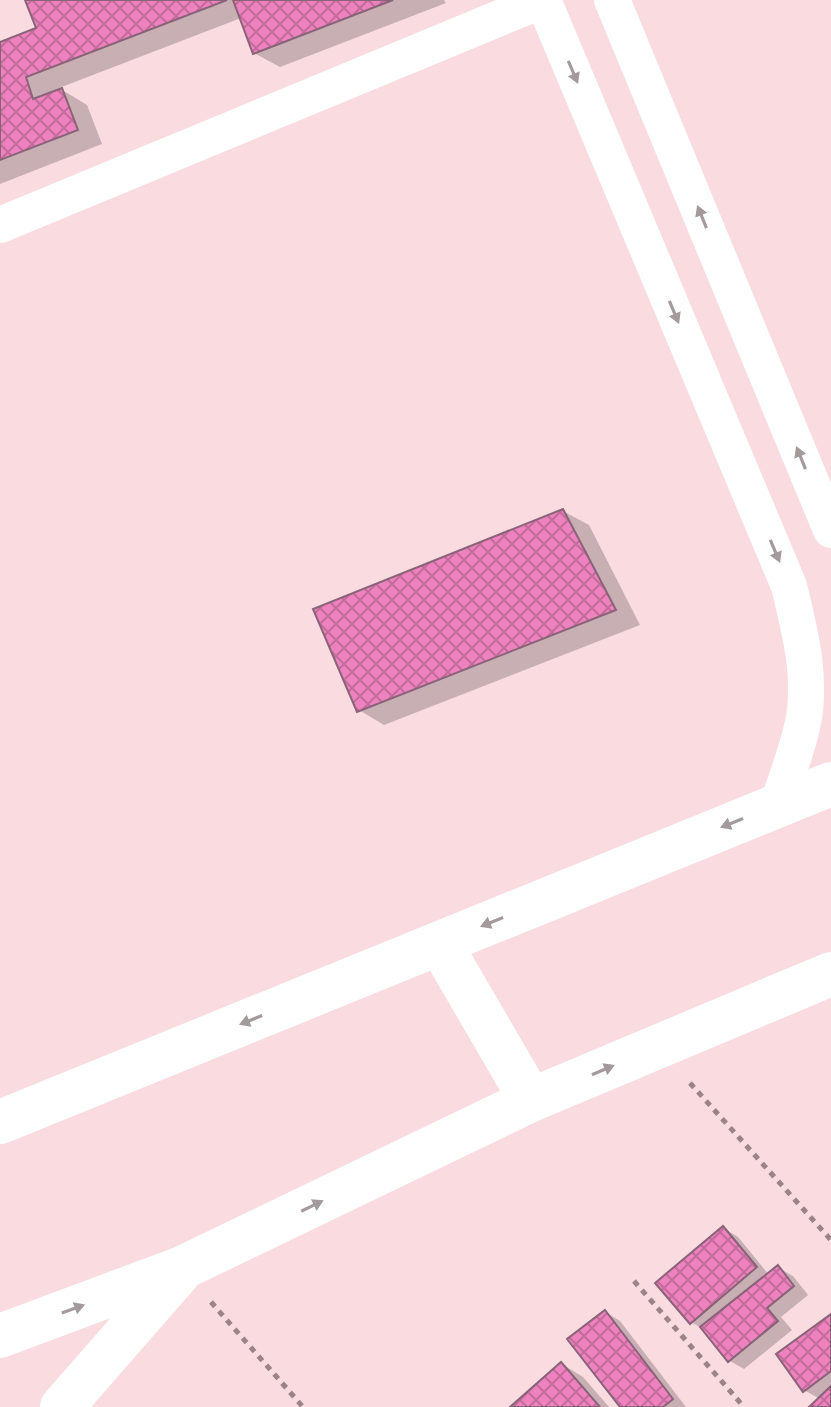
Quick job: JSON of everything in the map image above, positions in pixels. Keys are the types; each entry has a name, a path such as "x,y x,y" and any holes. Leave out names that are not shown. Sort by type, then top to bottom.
{"street":[{"path":"0,225 543,0 789,586 800,631 806,678 803,725 778,804"},
{"path":"612,0 831,530"},
{"path":"0,1122 831,784"},
{"path":"440,944 531,1100"},
{"path":"0,1336 182,1268 531,1100 831,974"},
{"path":"62,1407 182,1268"}],"path":[{"path":"658,1047 831,1240"},
{"path":"821,1229 831,1230"},
{"path":"182,1268 303,1407"},
{"path":"634,1281 744,1407"}],"building":[{"path":"25,0 227,0 26,77 33,99 62,88 78,130 0,160 0,42 36,28"},
{"path":"233,0 393,0 253,54"},
{"path":"563,509 616,610 357,712 313,609"},
{"path":"723,1226 757,1267 690,1324 655,1283"},
{"path":"778,1265 794,1286 767,1308 778,1321 728,1362 700,1327"},
{"path":"605,1310 673,1399 663,1407 620,1407 567,1339"},
{"path":"831,1314 831,1371 803,1392 776,1354"},
{"path":"561,1362 600,1407 510,1407"},
{"path":"831,1386 831,1407 809,1407"}]}
